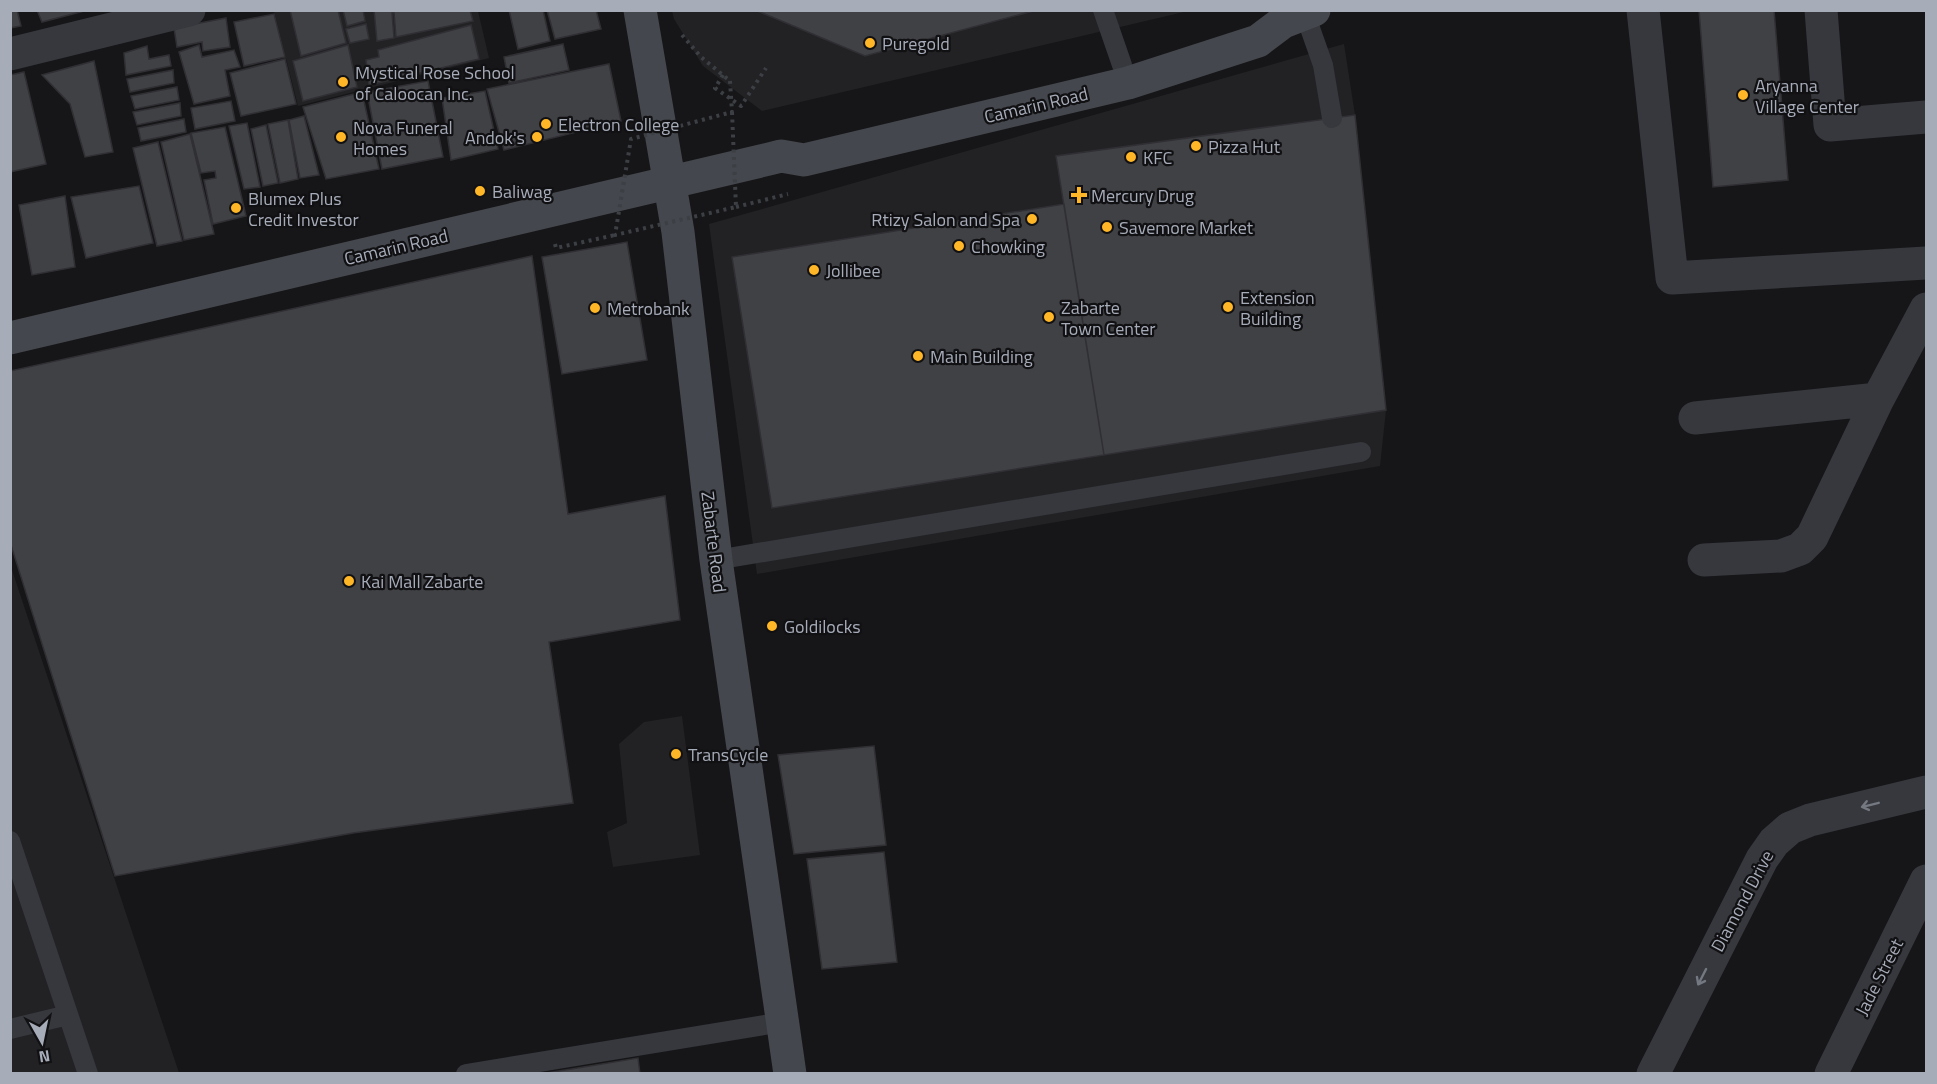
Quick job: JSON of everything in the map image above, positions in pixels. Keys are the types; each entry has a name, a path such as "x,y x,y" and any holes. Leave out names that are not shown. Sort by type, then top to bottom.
{"main road":[{"name":"Zabarte Road","path":"640,10 679,243 716,560 790,1074"},
{"name":"Camarin Road","path":"781,156 799,143 1122,65 1250,23 1301,14"},
{"name":"Camarin Road","path":"10,338 669,181 781,156 804,160 1128,83 1258,41 1301,14"}],"street":[{"path":"1643,10 1672,278 1926,263"},
{"path":"1821,10 1830,125 1926,117"},
{"path":"10,54 186,11"},
{"path":"1704,561 1781,556 1800,549 1812,537 1878,399 1926,309"},
{"path":"1695,418 1878,399"},
{"name":"Diamond Drive","path":"1653,1074 1762,859 1774,842 1790,828 1810,820 1926,792"},
{"name":"Jade Street","path":"1831,1074 1926,882"}],"lane":[{"path":"1103,10 1122,65"},
{"path":"1301,14 1323,65 1332,118"},
{"path":"716,560 1361,452"},
{"path":"10,842 88,1074"},
{"path":"10,1029 68,1015"},
{"path":"466,1074 783,1022"}],"path":[{"path":"682,35 701,57 730,81 736,207"},
{"path":"723,75 715,88 741,106 766,68"},
{"path":"615,235 631,139 732,112"},
{"path":"564,246 793,192"}],"shaded area":[{"name":"Mystical Rose School of Caloocan Inc.","path":"274,11 478,11 489,58 298,106"},
{"name":"Puregold","path":"672,11 1188,11 762,111 703,66 674,19"},
{"name":"Zabarte Town Center","path":"1344,44 1355,115 1386,410 1380,466 757,574 709,224"},
{"path":"11,567 179,1073 11,1073"},
{"path":"682,716 700,855 613,867 607,832 627,823 619,744 644,722"}],"building":[{"path":"10,10 17,10 21,26 10,28"},
{"path":"37,10 88,10 42,22"},
{"path":"290,10 338,10 346,43 301,56"},
{"path":"343,10 363,10 365,21 347,26"},
{"path":"374,10 470,10 473,21 396,37 394,13 392,13 394,38 377,41"},
{"path":"509,10 543,10 550,41 518,49"},
{"path":"547,10 596,10 601,29 555,39"},
{"name":"Puregold","path":"755,10 1037,10 865,56"},
{"name":"Aryanna Village Center","path":"1699,10 1774,10 1788,180 1713,187"},
{"path":"274,14 285,57 244,66 234,22"},
{"path":"226,18 230,47 203,51 202,42 177,47 174,28"},
{"path":"366,24 369,39 350,43 346,29"},
{"path":"471,25 479,59 369,85 366,60 379,57 378,50"},
{"path":"563,44 569,70 509,83 504,57"},
{"path":"199,45 202,57 234,50 240,67 225,70 230,96 194,104 179,52"},
{"path":"348,45 357,87 303,101 293,61"},
{"path":"147,46 149,59 169,55 171,66 126,75 124,53"},
{"path":"285,59 296,104 241,116 230,73"},
{"path":"94,61 113,152 85,157 70,104 42,75"},
{"path":"609,64 621,121 504,150 487,89"},
{"path":"173,70 174,83 130,92 127,79"},
{"path":"24,72 46,164 10,172 10,75"},
{"path":"428,81 443,157 382,169 367,92"},
{"path":"177,87 179,100 135,109 131,96"},
{"path":"485,91 498,149 451,160 442,98"},
{"path":"362,92 379,169 326,179 303,107"},
{"path":"231,101 235,121 195,129 191,108"},
{"path":"180,103 181,116 137,125 133,112"},
{"name":"Extension Building","path":"1355,115 1386,410 1104,455 1056,156"},
{"path":"304,116 319,175 300,178 289,120"},
{"path":"184,119 186,132 141,141 138,128"},
{"path":"288,120 298,179 280,183 268,124"},
{"path":"247,123 260,187 244,189 229,126"},
{"path":"266,125 278,183 263,186 251,129"},
{"path":"225,127 246,216 213,224 204,180 216,178 215,171 201,173 191,133"},
{"path":"190,134 214,234 184,240 161,142"},
{"path":"158,142 182,241 157,246 133,148"},
{"path":"139,186 153,243 86,258 71,197"},
{"path":"65,196 75,267 32,275 19,205"},
{"name":"Main Building","path":"1064,204 1104,455 772,508 732,257"},
{"name":"Metrobank","path":"627,242 647,360 562,374 542,257"},
{"name":"Kai Mall Zabarte","path":"532,256 568,514 665,496 680,620 549,642 573,803 353,833 115,876 10,542 10,371"},
{"path":"874,746 886,845 794,854 778,755"},
{"path":"884,852 897,962 822,969 807,859"},
{"path":"638,1058 640,1074 541,1074"}],"place":[{"name":"Puregold","path":"870,43"},
{"name":"Mystical Rose School of Caloocan Inc.","path":"343,82"},
{"name":"Aryanna Village Center","path":"1743,95"},
{"name":"Electron College","path":"546,124"},
{"name":"Nova Funeral Homes","path":"341,137"},
{"name":"Andok's","path":"537,137"},
{"name":"Pizza Hut","path":"1196,146"},
{"name":"KFC","path":"1131,157"},
{"name":"Baliwag","path":"480,191"},
{"name":"Mercury Drug","path":"1079,195"},
{"name":"Blumex Plus Credit Investor","path":"236,208"},
{"name":"Rtizy Salon and Spa","path":"1032,219"},
{"name":"Savemore Market","path":"1107,227"},
{"name":"Chowking","path":"959,246"},
{"name":"Jollibee","path":"814,270"},
{"name":"Extension Building","path":"1228,307"},
{"name":"Metrobank","path":"595,308"},
{"name":"Zabarte Town Center","path":"1049,317"},
{"name":"Main Building","path":"918,356"},
{"name":"Kai Mall Zabarte","path":"349,581"},
{"name":"Goldilocks","path":"772,626"},
{"name":"TransCycle","path":"676,754"}]}
